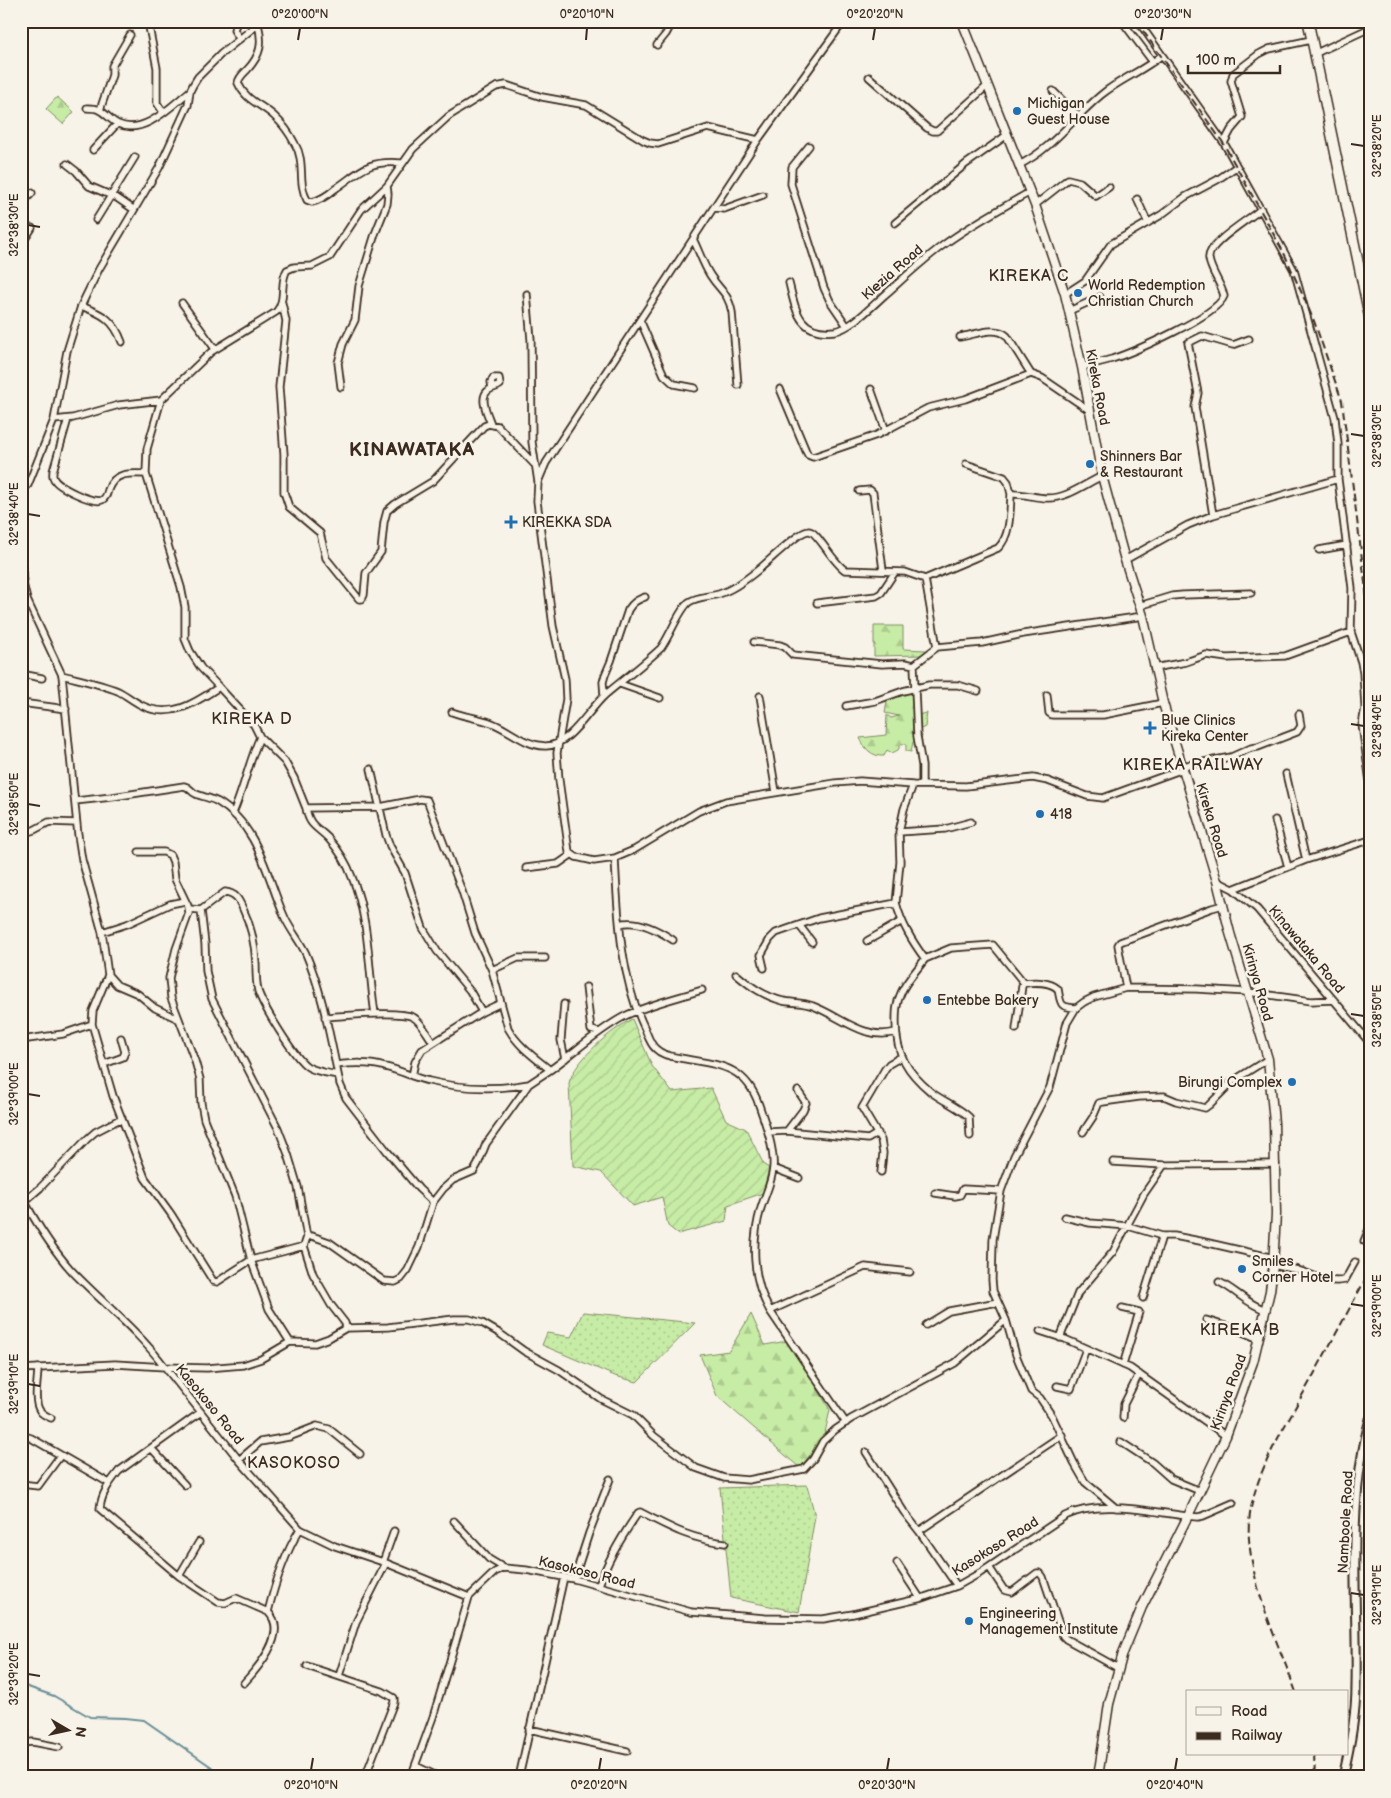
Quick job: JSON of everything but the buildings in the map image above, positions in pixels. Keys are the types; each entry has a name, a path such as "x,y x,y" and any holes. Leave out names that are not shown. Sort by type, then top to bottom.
{"highway":[{"path":"1307,22 1370,319"}],"main road":[{"name":"Kireka Road","path":"962,21 1035,205 1065,294 1082,367 1102,476 1142,616 1163,703 1217,880"},
{"name":"Kirinya Road","path":"1098,1777 1108,1704 1118,1668 1142,1607 1226,1436 1244,1389 1259,1339 1274,1262 1276,1164 1268,1059 1217,880"}],"street":[{"path":"238,21 234,30 239,38"},
{"path":"657,45 673,21"},
{"path":"538,482 546,463 758,140 844,21"},
{"path":"1122,21 1153,62"},
{"path":"1138,21 1224,143 1236,168 1261,208 1294,270 1334,418 1338,444 1338,480 1352,588 1351,632 1363,672 1365,708 1362,725 1370,782"},
{"path":"304,1246 251,1260 217,1282 213,1281 171,1214 145,1178 113,1096 92,1024 93,1011 108,975 102,932 82,860 76,823 62,675 24,592 21,550 22,491 29,481 54,420 67,351 82,306 99,269 159,168 188,105 190,91 198,77 239,38 260,23 262,40 260,52 252,65 240,76 238,83 250,100 281,123 296,145 301,158 300,182 307,200 312,202 323,198 357,172 372,164 382,162 401,163"},
{"path":"149,27 158,74 157,103 163,112"},
{"path":"1314,54 1370,28"},
{"path":"100,110 112,75 112,66 130,35"},
{"path":"1224,143 1231,130 1242,117 1231,82 1233,74 1259,54 1269,49 1312,40"},
{"path":"1019,165 1034,158 1046,149 1078,116 1114,85 1136,74 1162,55"},
{"path":"869,77 926,128 933,131 937,131 987,86"},
{"path":"534,464 498,426 491,424 484,426 433,481 387,511 381,552 367,570 364,595 362,599 359,599 325,557 319,532 288,507 284,492 284,454 279,387 286,321 282,303 284,277 287,270 294,267 312,266 330,256 361,210 387,186 401,163 424,137 449,116 490,90 506,85 542,97 586,105 650,143 658,144 708,128 758,140"},
{"path":"87,108 100,110 117,124 139,127 163,112 190,91"},
{"path":"1054,91 1078,116"},
{"path":"93,150 117,124"},
{"path":"894,223 966,164 1007,135"},
{"path":"810,146 792,167 792,184 824,288 830,301 847,326"},
{"path":"96,220 135,157"},
{"path":"66,164 76,171 89,186 111,195 133,209"},
{"path":"1065,294 1085,281 1111,244 1164,214 1185,197 1236,168"},
{"path":"1035,205 1068,179 1080,182 1096,196 1109,187"},
{"path":"341,387 338,363 343,344 355,320 359,286 388,199 387,186"},
{"name":"Klezia Road","path":"789,283 799,318 819,330 841,330 942,246 1030,192"},
{"path":"21,204 32,193"},
{"path":"714,208 724,208 763,195"},
{"path":"1137,199 1148,223"},
{"path":"1082,367 1138,349 1186,326 1212,310 1224,296 1210,263 1210,251 1226,235 1261,208"},
{"path":"21,245 32,228"},
{"path":"693,239 711,277 727,295 730,302 738,385"},
{"path":"527,294 531,340 532,442 538,482 537,501 540,534 553,626 566,689 558,743 559,780 567,847 571,855 594,861 615,858 634,850 710,806 726,801 776,792 850,781 913,785 973,785 1033,778 1087,796 1103,798 1182,768 1231,757 1249,748 1297,732 1301,726 1300,714"},
{"path":"1069,311 1100,298"},
{"path":"182,302 215,349"},
{"path":"282,303 276,312 215,349 161,400 149,438 145,460 146,474 181,587 185,607 185,639 190,651 201,668 254,725 260,737 285,762 294,778 310,822 328,838 350,871 356,886 366,928 370,981 376,1014"},
{"path":"82,306 113,324 118,330 122,342"},
{"path":"640,320 664,375 674,384 695,388"},
{"path":"960,338 993,330 1002,331 1031,374 1042,378 1090,410"},
{"path":"1213,515 1195,407 1198,393 1188,343 1202,336 1233,345 1249,338"},
{"path":"780,389 806,451 810,456 818,456 886,431 928,408 965,399 1031,374"},
{"path":"491,424 485,409 484,399 492,388"},
{"path":"871,389 886,431"},
{"path":"54,420 68,419 119,405 161,400"},
{"path":"68,419 53,472 56,482 82,496 92,500 101,500 106,497 110,485 117,476 146,474"},
{"path":"452,712 467,718 496,724 528,742 544,746 558,743 580,724 604,696 661,648 688,603 728,590 757,571 803,532 813,532 845,570 905,572 924,579 998,548 1001,546 1007,531 1010,494 1008,482 1004,478 966,464"},
{"path":"1010,494 1054,498 1068,494 1102,476"},
{"path":"21,478 29,481"},
{"path":"1125,560 1188,525 1213,515 1338,480"},
{"path":"859,491 870,490 873,492 883,570"},
{"path":"1319,550 1347,545"},
{"path":"817,603 876,596 881,593 895,572"},
{"path":"924,579 937,647"},
{"path":"1139,606 1177,596 1251,593"},
{"path":"604,696 603,682 628,610 637,600 645,597"},
{"path":"914,665 937,647 982,643 1023,634 1142,616"},
{"path":"1154,668 1186,662 1206,655 1227,658 1285,656 1351,632"},
{"path":"754,642 780,645 793,655 882,664 908,663 914,665"},
{"path":"914,665 922,785"},
{"path":"21,674 42,678"},
{"path":"62,675 113,689 142,706 163,712 186,707 219,687"},
{"path":"620,684 660,698"},
{"path":"846,706 874,701 903,691 939,684 978,691"},
{"path":"1047,695 1052,715 1103,715 1163,703"},
{"path":"760,696 776,792"},
{"path":"21,703 66,709"},
{"path":"233,813 243,790 251,760 260,737"},
{"path":"371,769 388,841 405,873 423,928 437,951 470,992 482,1012"},
{"path":"1286,774 1306,860"},
{"path":"913,785 904,809 899,832 900,862 896,903 907,933 925,959"},
{"path":"75,800 112,797 187,786 194,793 217,801 233,813 244,825 267,868 285,918 298,939 312,969 342,1092 392,1157 419,1189 433,1202"},
{"path":"306,808 380,806 420,799 427,800 462,892 475,934 492,970 508,1028 512,1036 550,1070"},
{"path":"1275,820 1288,867"},
{"path":"21,834 49,822 76,823"},
{"path":"899,832 945,830 971,822"},
{"path":"1233,889 1306,860 1370,840"},
{"path":"139,852 164,852 170,855 173,862 174,875 189,909 169,978 170,998 198,1072 204,1119 236,1196 251,1260 269,1309 290,1342"},
{"path":"526,868 558,864 571,855"},
{"path":"615,858 626,974 636,1011 652,1045 657,1051 676,1057 736,1071 744,1078 759,1103 768,1132 773,1168 755,1234 756,1269 759,1286 770,1311 846,1423"},
{"name":"Kinawataka Road","path":"1217,880 1233,889 1257,910 1370,1043"},
{"path":"189,909 202,910 225,892 235,895 246,915 252,932 257,982 262,1001 303,1063 316,1070 338,1075"},
{"path":"102,932 127,924 170,904 185,901"},
{"path":"764,968 761,955 774,935 819,918 896,903"},
{"path":"1126,988 1118,945 1120,942 1223,906"},
{"path":"202,910 206,944 206,971 212,999 281,1136 298,1187 307,1237 304,1246 316,1281 341,1317 346,1328"},
{"path":"867,942 902,921"},
{"path":"620,924 637,923 661,932 673,940"},
{"path":"799,925 812,942"},
{"path":"970,1136 970,1117 930,1091 901,1057 898,1050 896,1014 901,992 925,959 951,948 993,945 1024,983"},
{"path":"492,970 518,958 545,958"},
{"path":"736,974 759,992 784,1001 811,1005 829,1013 853,1028 881,1033 896,1032"},
{"path":"108,975 117,985 138,994 155,1008 178,1020"},
{"path":"1024,983 1052,984 1058,989 1060,1003 1063,1006 1076,1008"},
{"path":"1016,1029 1024,983"},
{"path":"586,987 591,1028 592,1031 599,1032"},
{"path":"1116,1508 1085,1482 1047,1408 1040,1398 1031,1391 1016,1355 1006,1320 993,1291 993,1238 1001,1191 1014,1156 1050,1087 1067,1024 1076,1008 1094,997 1126,988 1197,989 1248,992 1311,1001 1334,1000"},
{"path":"307,1237 312,1236 329,1242 384,1281 395,1282 401,1279 408,1270 419,1247 433,1202 452,1180 474,1171 486,1144 529,1084 599,1032 636,1011 702,990"},
{"path":"412,1076 417,1056 422,1050 482,1012 501,1003"},
{"path":"564,1004 562,1040 565,1059"},
{"path":"325,1017 376,1014 412,1017 433,1042"},
{"path":"21,1040 63,1034 92,1024"},
{"path":"104,1064 123,1057 125,1052 121,1038"},
{"path":"881,1172 883,1153 878,1133 862,1110 863,1105 885,1069 901,1057"},
{"path":"1083,1132 1093,1117 1099,1103 1103,1102 1164,1096 1205,1108 1233,1082 1268,1059"},
{"path":"336,1065 372,1064 395,1069 428,1081 467,1088 501,1088 529,1084"},
{"path":"787,1131 806,1103 798,1091"},
{"path":"25,1201 95,1132 122,1118"},
{"path":"768,1132 787,1131 868,1139 878,1133"},
{"path":"1113,1162 1164,1165 1276,1164"},
{"path":"1060,1338 1078,1293 1110,1256 1144,1194 1164,1165"},
{"path":"773,1168 799,1178"},
{"path":"935,1193 955,1196 960,1195 964,1189 1001,1191"},
{"path":"21,1195 65,1262 128,1325 165,1367 207,1368 243,1365 261,1359 290,1342 315,1343 346,1328 388,1327 469,1319 482,1323 524,1351 559,1370 601,1399 633,1415 654,1436 696,1468 724,1478 748,1480 799,1471 808,1465 823,1441 834,1430 955,1364 1006,1320"},
{"path":"1065,1217 1090,1223 1128,1226 1162,1236 1191,1239 1274,1262 1326,1280 1345,1280 1355,1262"},
{"path":"1364,1241 1370,1227"},
{"path":"1143,1298 1162,1236"},
{"path":"770,1311 866,1267 910,1272"},
{"path":"1219,1282 1232,1288 1253,1305 1266,1310"},
{"path":"926,1325 945,1312 998,1302"},
{"path":"1122,1308 1138,1312 1123,1365"},
{"path":"1206,1320 1259,1339"},
{"path":"1040,1331 1123,1365 1139,1374 1226,1436"},
{"path":"1057,1386 1071,1389 1086,1350"},
{"name":"Kasokoso Road","path":"21,1369 115,1364 165,1367 239,1460 300,1529 335,1546 384,1562 469,1597"},
{"path":"38,1368 37,1400 39,1408 44,1415 51,1418"},
{"path":"1123,1418 1124,1404 1139,1374"},
{"path":"201,1412 127,1463 109,1483 101,1501 101,1511 179,1576 220,1603 236,1598 268,1612 275,1621 272,1640 260,1666 244,1683"},
{"name":"Namboole Road","path":"1348,1753 1352,1733 1356,1687 1354,1591 1356,1509 1362,1456 1370,1419"},
{"path":"239,1460 260,1442 289,1436 317,1426 328,1429 360,1454"},
{"path":"21,1435 31,1438 109,1483"},
{"path":"919,1531 1062,1436"},
{"path":"1121,1442 1153,1463 1166,1476 1200,1491"},
{"path":"151,1448 185,1485"},
{"path":"866,1452 904,1512 957,1586"},
{"path":"21,1484 38,1486 60,1456"},
{"path":"574,1579 588,1533 610,1479"},
{"name":"Kasokoso Road","path":"504,1568 574,1579 691,1612 765,1618 823,1619 920,1598 957,1586 1065,1516 1076,1511 1088,1508 1116,1508 1203,1516 1233,1503"},
{"path":"599,1586 619,1540 640,1512 672,1530 693,1537 725,1543"},
{"path":"454,1522 489,1558 504,1568"},
{"path":"268,1612 278,1575 300,1529"},
{"path":"339,1676 356,1622 384,1562 394,1531"},
{"path":"179,1576 199,1542"},
{"path":"897,1563 920,1598"},
{"path":"989,1567 1004,1590 1008,1592 1012,1592 1037,1573 1040,1573 1063,1636 1118,1668"},
{"path":"411,1777 433,1717 469,1597 495,1572 504,1568"},
{"path":"519,1777 564,1577"},
{"path":"307,1666 382,1691 394,1698 365,1777"},
{"path":"529,1729 628,1751"},
{"path":"21,1743 33,1742 59,1747"},
{"name":"Namboole Road","path":"1343,1777 1347,1756"},
{"path":"416,1766 439,1777"}],"green space":[{"path":"57,97 74,112 63,124 46,109"},
{"path":"874,626 903,626 903,649 926,650 925,655 874,656"},
{"path":"911,691 917,715 927,713 925,727 912,733 922,735 921,742 913,742 911,752 906,751 906,744 901,744 898,750 892,753 887,750 884,756 872,753 866,748 860,738 886,735 887,715 891,718 899,716 885,713 888,696"},
{"path":"632,1019 652,1066 672,1092 711,1088 726,1120 746,1129 764,1165 769,1168 763,1193 728,1205 726,1221 678,1234 668,1226 662,1197 633,1206 601,1172 573,1166 569,1083 578,1065 595,1046 614,1030"},
{"path":"583,1312 695,1323 637,1382 615,1376 542,1345 547,1333 571,1337"},
{"path":"751,1314 765,1345 787,1341 800,1359 830,1410 824,1437 800,1468 717,1396 700,1355 729,1351"},
{"path":"807,1485 815,1516 799,1612 731,1598 720,1488"}],"waterway":[{"path":"21,1683 54,1696 90,1717 144,1720 226,1777"}],"railway":[{"path":"1136,21 1222,141 1285,255 1314,321 1342,401 1370,622"},
{"path":"1295,1690 1261,1597 1251,1558 1249,1519 1259,1479 1277,1440 1370,1271"},
{"path":"1314,1756 1315,1777"}],"place":[{"name":"Michigan Guest House","path":"1017,111"},
{"name":"World Redemption Christian Church","path":"1078,293"},
{"name":"Shinners Bar & Restaurant","path":"1090,464"},
{"name":"KIREKKA SDA","path":"511,522"},
{"name":"Blue Clinics Kireka Center","path":"1150,728"},
{"name":"418","path":"1040,814"},
{"name":"Entebbe Bakery","path":"927,1000"},
{"name":"Birungi Complex","path":"1292,1082"},
{"name":"Smiles Corner Hotel","path":"1242,1269"},
{"name":"Engineering Management Institute","path":"969,1621"}],"district":[{"name":"KIREKA C","path":"1029,275"},
{"name":"KINAWATAKA","path":"412,449"},
{"name":"KIREKA D","path":"252,718"},
{"name":"KIREKA RAILWAY","path":"1193,764"},
{"name":"KIREKA B","path":"1240,1329"},
{"name":"KASOKOSO","path":"294,1462"}]}
